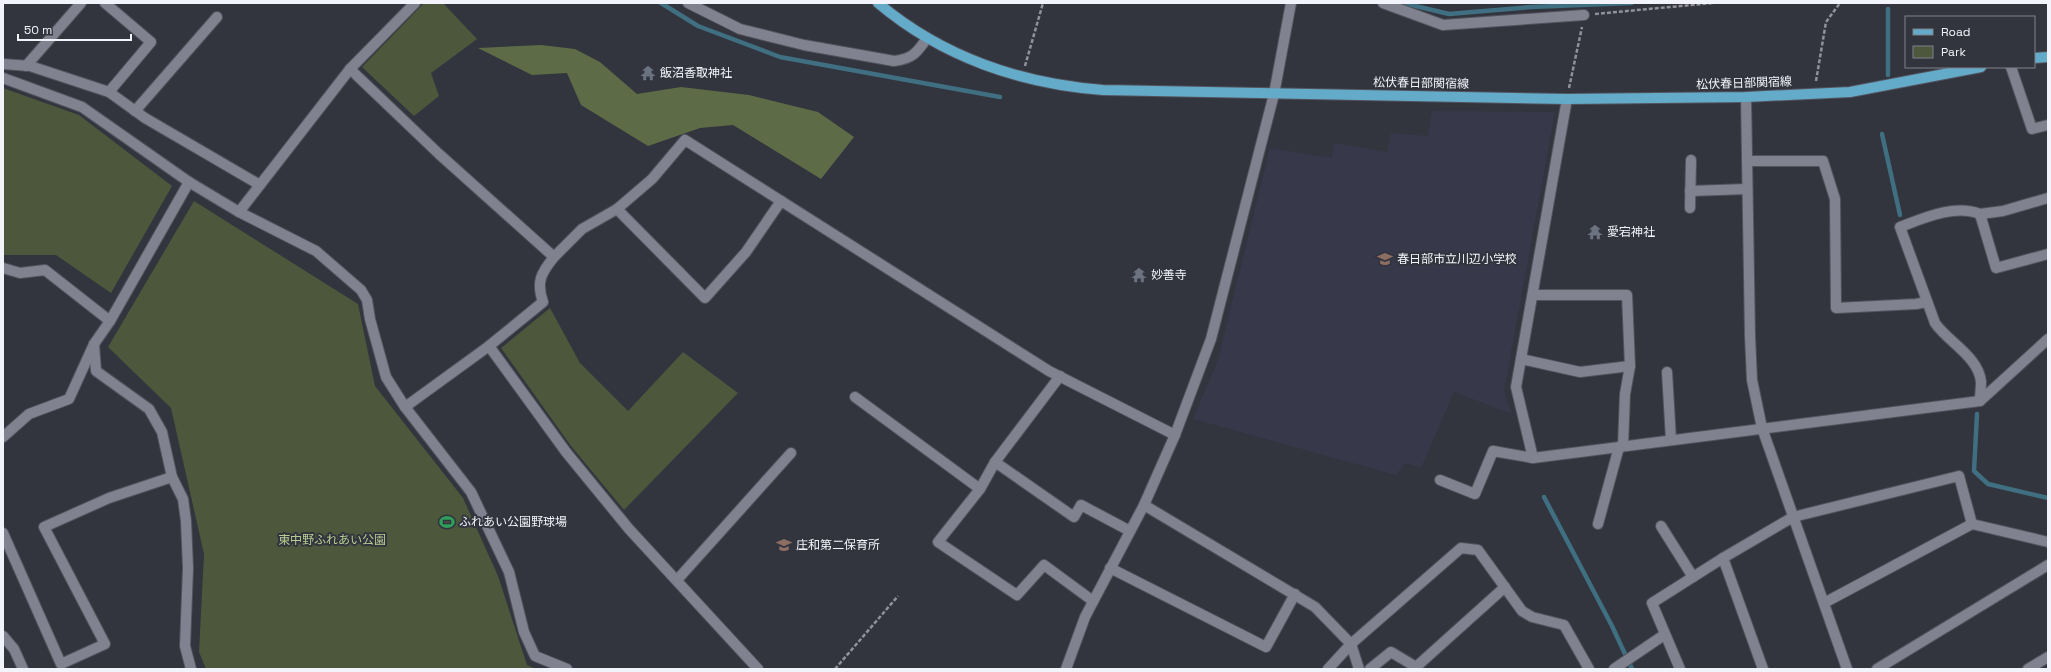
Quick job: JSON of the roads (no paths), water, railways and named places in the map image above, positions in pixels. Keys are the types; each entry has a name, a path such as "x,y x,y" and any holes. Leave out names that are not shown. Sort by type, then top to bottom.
{"main road":[{"name":"松伏春日部関宿線","path":"878,3 927,38 987,66 1024,79 1067,88 1274,94 1567,99 1746,97 1850,92 1880,88 1976,68"},
{"path":"2035,58 2048,57"}],"street":[{"path":"26,66 81,3"},
{"path":"105,3 151,42 109,92"},
{"path":"239,212 350,69 415,3"},
{"path":"688,3 740,29 804,45 894,60 906,60 919,51 927,38"},
{"path":"1067,668 1085,617 1144,505 1175,434 1211,339 1274,94 1291,3"},
{"path":"1383,3 1443,25 1584,15"},
{"path":"135,111 217,17"},
{"path":"3,64 26,66 109,92 135,111 260,185"},
{"path":"2011,68 2032,129 2048,125"},
{"path":"350,69 439,154 554,257"},
{"path":"3,78 82,107 189,182 239,212 316,251 361,290 367,300 370,318 386,377 405,408 471,492 509,572 524,632 535,656 567,669"},
{"path":"1746,97 1752,380 1762,428 1847,669"},
{"path":"1533,458 1516,387 1567,99"},
{"path":"405,408 489,346 543,302 538,288 543,270 554,257 582,229 617,209 652,179 685,140 1060,376 1175,434"},
{"path":"1690,208 1691,160"},
{"path":"1747,161 1822,161 1835,199 1836,308 1916,304 1927,302"},
{"path":"3,437 29,414 69,399 94,344 110,321 189,182"},
{"path":"1690,191 1747,189"},
{"path":"1980,401 1981,380 1975,366 1966,354 1941,332 1935,323 1900,227 1939,213 1965,210 1980,214 2003,210 2048,198"},
{"path":"617,209 705,298 746,252 781,201"},
{"path":"1980,214 1996,268 2048,254"},
{"path":"3,268 20,273 45,270 110,321"},
{"path":"1533,295 1627,295 1630,366 1625,394 1621,446 1598,524"},
{"path":"1440,480 1475,494 1493,451 1533,458 1980,401 2048,339"},
{"path":"94,344 96,371 148,409 162,432 172,477 183,500 186,521 188,568 185,646 192,669"},
{"path":"489,346 566,452 629,529 758,669"},
{"path":"1521,359 1580,372 1630,366"},
{"path":"1667,372 1671,440"},
{"path":"1060,376 995,462 980,489 938,542 1017,595 1044,565 1093,601"},
{"path":"855,397 980,489"},
{"path":"677,580 791,453"},
{"path":"995,462 1074,517 1081,505 1130,530"},
{"path":"1680,669 1664,635 1652,603 1723,558 1793,517 1959,476 1972,524"},
{"path":"3,533 61,664 105,644 44,527 109,498 172,477"},
{"path":"1144,505 1315,607 1351,644 1359,669"},
{"path":"1824,603 1972,524 2048,542"},
{"path":"1660,526 1693,577"},
{"path":"1328,669 1351,644 1461,548 1478,550 1522,611 1532,617 1564,625 1589,669"},
{"path":"1723,558 1763,669"},
{"path":"1878,669 2048,565"},
{"path":"1110,568 1266,647 1295,594"},
{"path":"1370,669 1390,652 1416,667 1506,587"},
{"path":"1614,669 1664,635"},
{"path":"3,636 14,649 24,669"},
{"path":"2028,669 2048,657"}],"waterway":[{"path":"661,3 698,26 780,57 1000,97"},
{"path":"1403,3 1449,14 1531,7 1632,3"},
{"path":"1888,9 1888,75"},
{"path":"1882,134 1900,215"},
{"path":"1977,414 1974,471 1988,484 2048,498"},
{"path":"1544,497 1612,626 1632,669"}],"place":[{"name":"飯沼香取神社","path":"648,73"},
{"name":"愛宕神社","path":"1595,232"},
{"name":"春日部市立川辺小学校","path":"1385,259"},
{"name":"妙善寺","path":"1139,275"},
{"name":"ふれあい公園野球場","path":"447,522"},
{"name":"庄和第二保育所","path":"784,545"}],"park label":[{"name":"東中野ふれあい公園","path":"332,540"}]}
